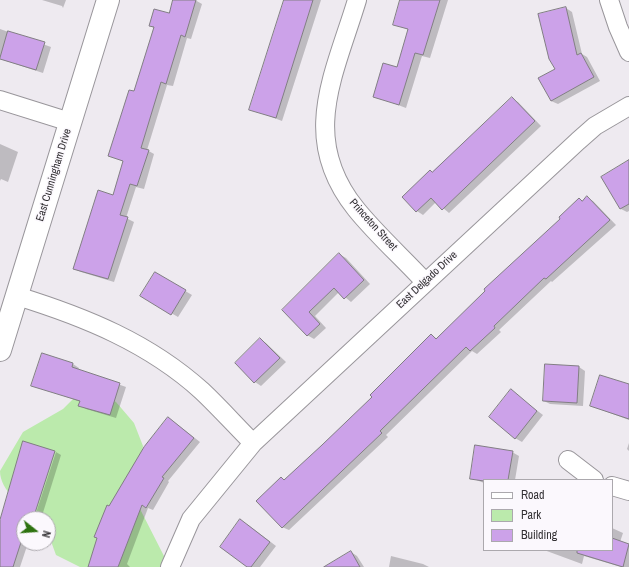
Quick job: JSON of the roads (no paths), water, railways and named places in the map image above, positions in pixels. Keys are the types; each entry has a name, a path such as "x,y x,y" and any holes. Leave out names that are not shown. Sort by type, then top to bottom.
{"street":[{"name":"East Cunningham Drive","path":"0,350 108,0"},
{"name":"Princeton Street","path":"357,0 328,96 324,121 326,147 329,160 340,185 356,210 425,282"},
{"path":"609,0 618,27 629,52"},
{"path":"0,100 70,122"},
{"name":"East Delgado Drive","path":"170,567 190,519 234,464 253,443 595,126 629,106"},
{"path":"17,296 90,321 147,350 201,390 253,443"},
{"path":"568,460 593,479"},
{"path":"613,486 629,491"}]}
